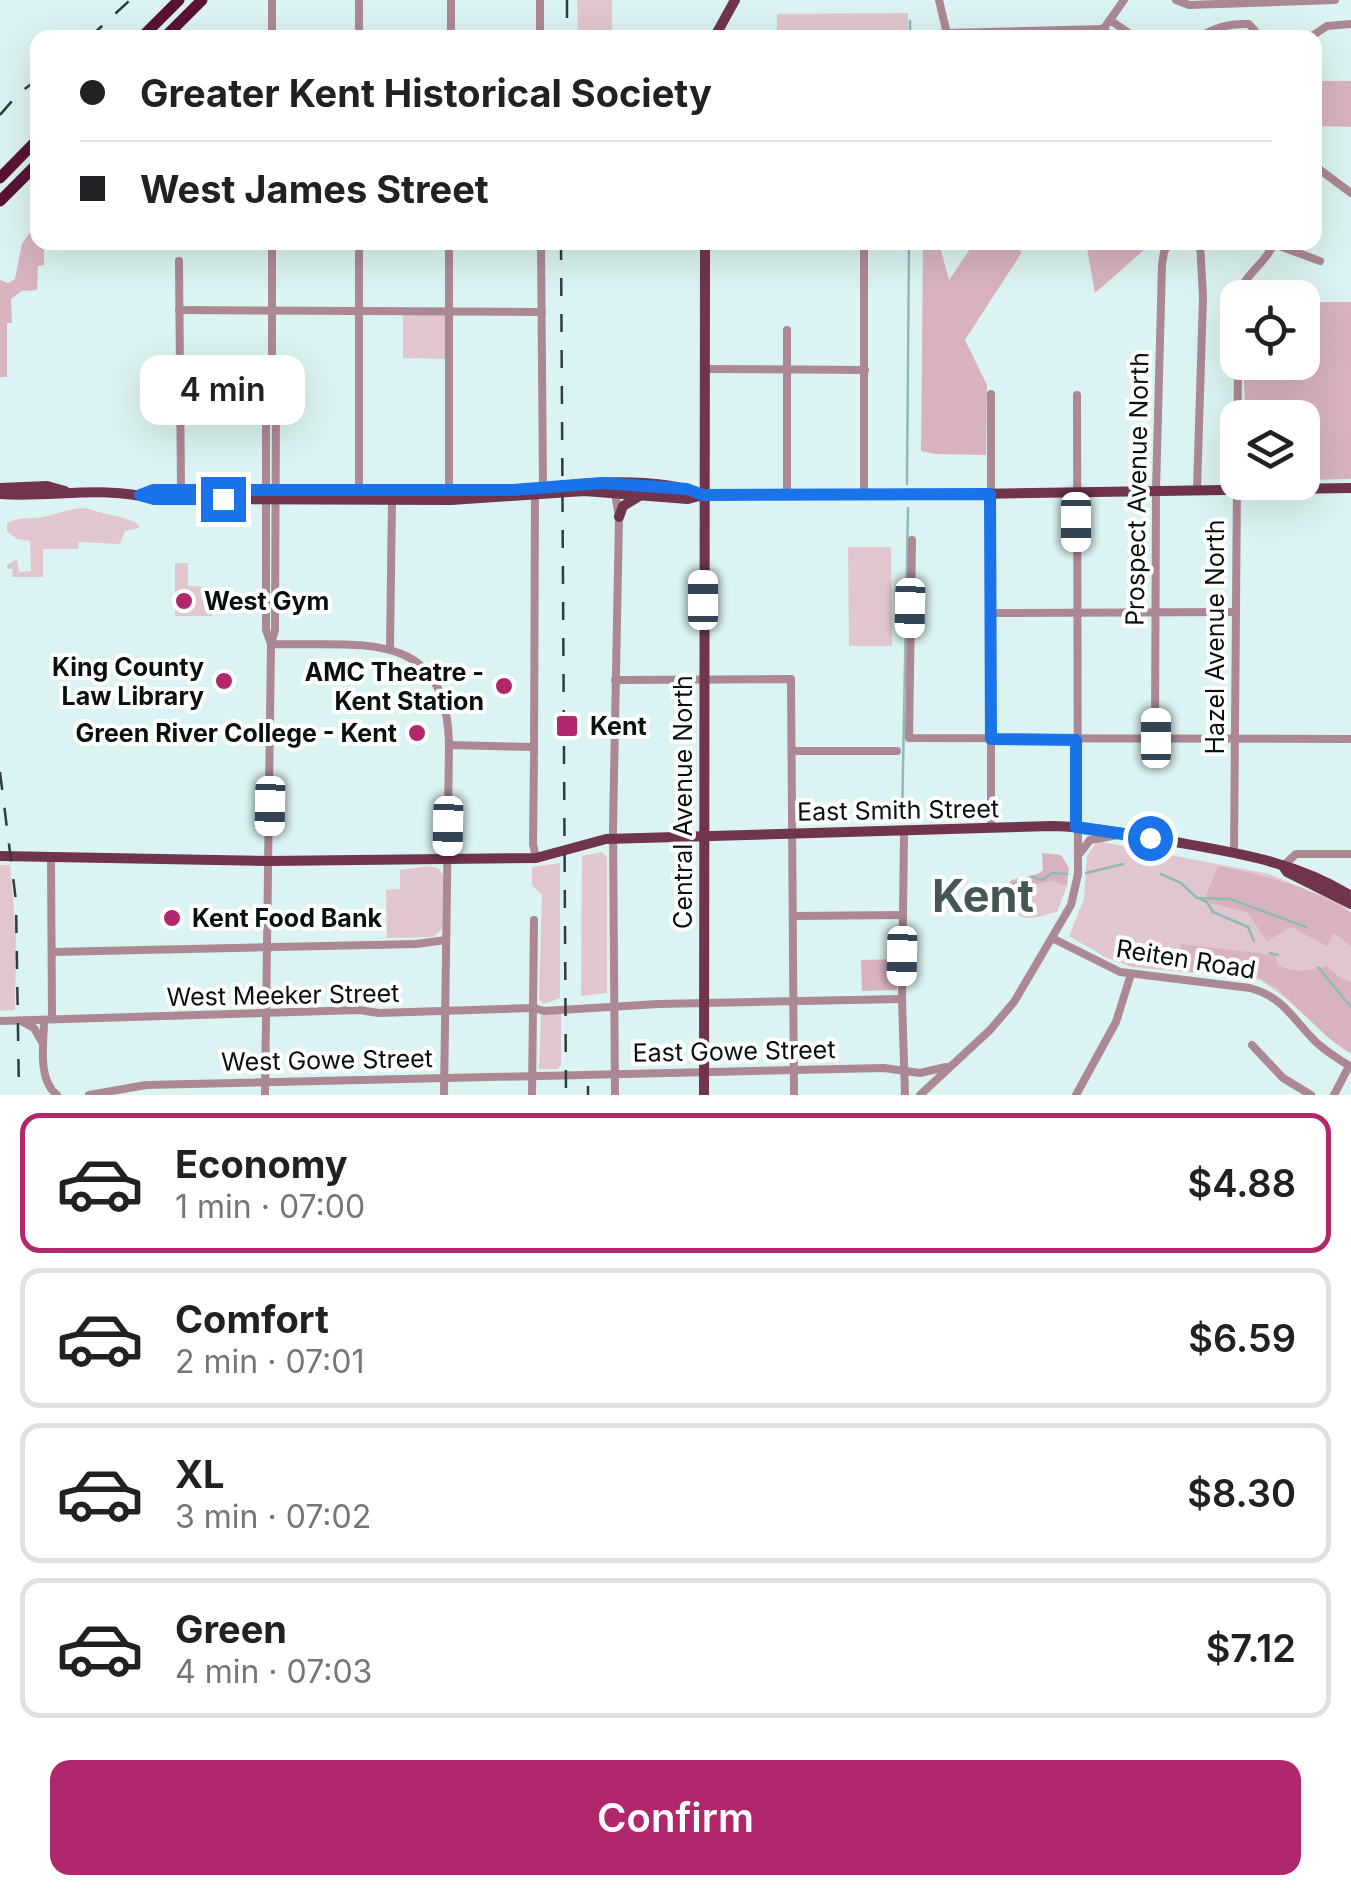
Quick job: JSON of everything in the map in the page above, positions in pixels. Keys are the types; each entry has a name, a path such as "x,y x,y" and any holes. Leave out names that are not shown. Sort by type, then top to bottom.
{"highway":[{"path":"149,30 179,0"},
{"path":"172,30 202,0"},
{"path":"2,175 30,147"},
{"path":"1,200 30,171"}],"main road":[{"path":"718,30 735,0"},
{"name":"Central Avenue North","path":"704,250 704,1095"},
{"path":"0,491 47,486 71,493 154,499 360,490 539,492 616,483 687,489 703,495"},
{"path":"1320,489 1351,488"},
{"path":"140,495 153,490 181,490 392,500 584,491 688,499 703,495 1220,490"},
{"path":"392,500 429,491"},
{"path":"619,517 626,503 642,496"},
{"name":"East Smith Street","path":"0,856 269,861 536,858 614,839 1076,827 1234,852 1283,866"},
{"path":"1283,866 1314,876 1351,896"},
{"path":"1283,866 1287,872 1351,904"}],"street":[{"path":"272,0 272,30"},
{"path":"359,0 359,30"},
{"path":"450,30 451,0"},
{"path":"540,0 540,30"},
{"path":"939,0 946,30"},
{"path":"1103,30 1124,0"},
{"path":"1176,0 1189,5 1335,0"},
{"path":"1110,20 1124,30"},
{"path":"1213,30 1225,24 1249,24 1255,30"},
{"path":"1321,30 1351,24"},
{"path":"1322,171 1351,193"},
{"path":"266,1095 271,644 275,630 266,402 272,386 272,250"},
{"path":"359,250 360,490"},
{"path":"449,250 449,491"},
{"path":"536,858 541,250"},
{"path":"864,250 864,494"},
{"name":"Prospect Avenue North","path":"1156,738 1156,490 1165,250"},
{"path":"1197,490 1203,298 1200,250"},
{"path":"1246,280 1270,250"},
{"path":"1292,250 1320,261"},
{"path":"179,261 181,490"},
{"path":"179,310 542,312"},
{"path":"786,495 787,330"},
{"path":"704,369 865,370"},
{"path":"991,828 992,394"},
{"path":"920,1095 1002,1017 1075,896 1076,394"},
{"path":"615,493 619,517 615,1095"},
{"path":"390,648 392,500"},
{"name":"Hazel Avenue North","path":"1234,852 1235,500"},
{"path":"912,540 909,738 1351,739"},
{"path":"991,613 1235,612"},
{"path":"271,644 390,648 412,658 438,686 446,710 449,746 444,1095"},
{"path":"615,680 792,679 794,1095"},
{"path":"449,746 534,754"},
{"path":"792,751 897,751"},
{"path":"904,832 905,1095"},
{"path":"1078,857 1090,840 1126,834"},
{"path":"1283,866 1296,854 1351,854"},
{"path":"51,857 52,952 44,1046 46,1083 57,1095"},
{"path":"793,916 904,915"},
{"path":"532,1095 538,1008 534,920"},
{"name":"Reiten Road","path":"1052,938 1106,968 1269,994 1323,1049 1350,1067"},
{"path":"52,952 416,944 446,940"},
{"path":"1076,1095 1116,1022 1131,974"},
{"name":"West Meeker Street","path":"0,1020 343,1010 560,1010 704,1002 902,999"},
{"path":"19,1020 34,1028 44,1046"},
{"path":"1252,1045 1284,1078 1311,1095"},
{"name":"East Gowe Street","path":"566,1075 884,1068 920,1074 946,1067"},
{"path":"1334,1095 1350,1067"},
{"name":"West Gowe Street","path":"90,1095 140,1085 566,1075"},
{"path":"176,1084 176,1095"}],"shaded area":[{"path":"577,0 612,0 612,30 578,30"},
{"path":"908,13 908,30 777,30 777,14"},
{"path":"1322,81 1351,81 1351,127 1322,126"},
{"path":"30,232 30,250 44,250 44,265 38,266 37,290 22,291 11,299 7,377 0,377 0,280 8,283 15,279 22,244"},
{"path":"923,250 941,250 949,280 969,250 1019,250 1022,252 965,340 987,385 986,455 921,451"},
{"path":"1087,250 1144,250 1095,293"},
{"path":"1320,302 1351,302 1351,479 1320,480 1320,400 1245,400 1244,380 1320,380"},
{"path":"403,311 449,311 449,359 403,358"},
{"path":"86,508 132,521 139,528 125,531 120,544 79,542 78,549 43,549 43,577 12,577 13,569 7,569 7,565 17,559 19,572 31,571 30,541 17,539 7,531 7,523"},
{"path":"848,547 891,547 892,646 849,646"},
{"path":"175,563 188,563 188,586 212,587 212,616 175,616"},
{"path":"1097,841 1269,874 1340,903 1351,912 1351,1054 1258,979 1132,967 1069,936 1084,899 1087,856"},
{"path":"602,852 607,858 607,993 581,996 582,856"},
{"path":"1042,853 1061,855 1069,868 1067,886 1052,881 1020,888 1009,899 1010,881 1043,870"},
{"path":"560,863 560,998 544,1004 539,999 542,895 532,885 532,867"},
{"path":"0,865 10,865 16,933 15,1010 0,1011"},
{"path":"1218,866 1287,883 1351,913 1351,946 1334,933 1327,946 1291,927 1267,941 1247,912 1210,903 1206,896"},
{"path":"438,868 443,875 442,929 433,937 387,938 386,890 400,889 400,870"},
{"path":"1053,881 1067,886 1057,912 1029,918 1012,909 1008,900 1019,888"},
{"path":"1181,944 1275,955 1278,965 1289,969 1327,966 1351,982 1351,1053 1331,1040 1277,988 1259,978 1219,974 1208,968 1202,973 1179,971"},
{"path":"897,959 897,990 862,991 861,960"},
{"path":"541,1014 561,1014 558,1069 539,1069"}],"waterway":[{"path":"910,21 910,30"},
{"path":"907,484 909,250"},
{"path":"902,820 908,508"},
{"path":"1086,873 1123,864"},
{"path":"1007,887 1032,877 1042,880 1052,873 1067,874"},
{"path":"1161,874 1181,883 1197,898 1230,899 1306,927"},
{"path":"1200,899 1213,912 1248,927 1254,941"},
{"path":"1270,953 1278,955"},
{"path":"1318,967 1351,1007"}],"railway":[{"path":"98,30 130,0"},
{"path":"567,0 567,30"},
{"path":"0,115 30,85"},
{"path":"561,250 566,1095"},
{"path":"0,772 16,901 19,1095"},
{"path":"588,1086 588,1095"}],"place":[{"name":"West Gym","path":"184,601"},
{"name":"King County Law Library","path":"224,681"},
{"name":"AMC Theatre - Kent Station","path":"504,686"},
{"name":"Kent","path":"567,726"},
{"name":"Green River College - Kent","path":"417,733"},
{"name":"Kent Food Bank","path":"172,918"}],"district":[{"name":"Kent","path":"983,896"}],"route":[{"path":"223,499 154,499 140,495 153,490 513,490 602,483 687,489 703,495 990,494 991,739 1076,740 1076,827 1150,838"}]}
